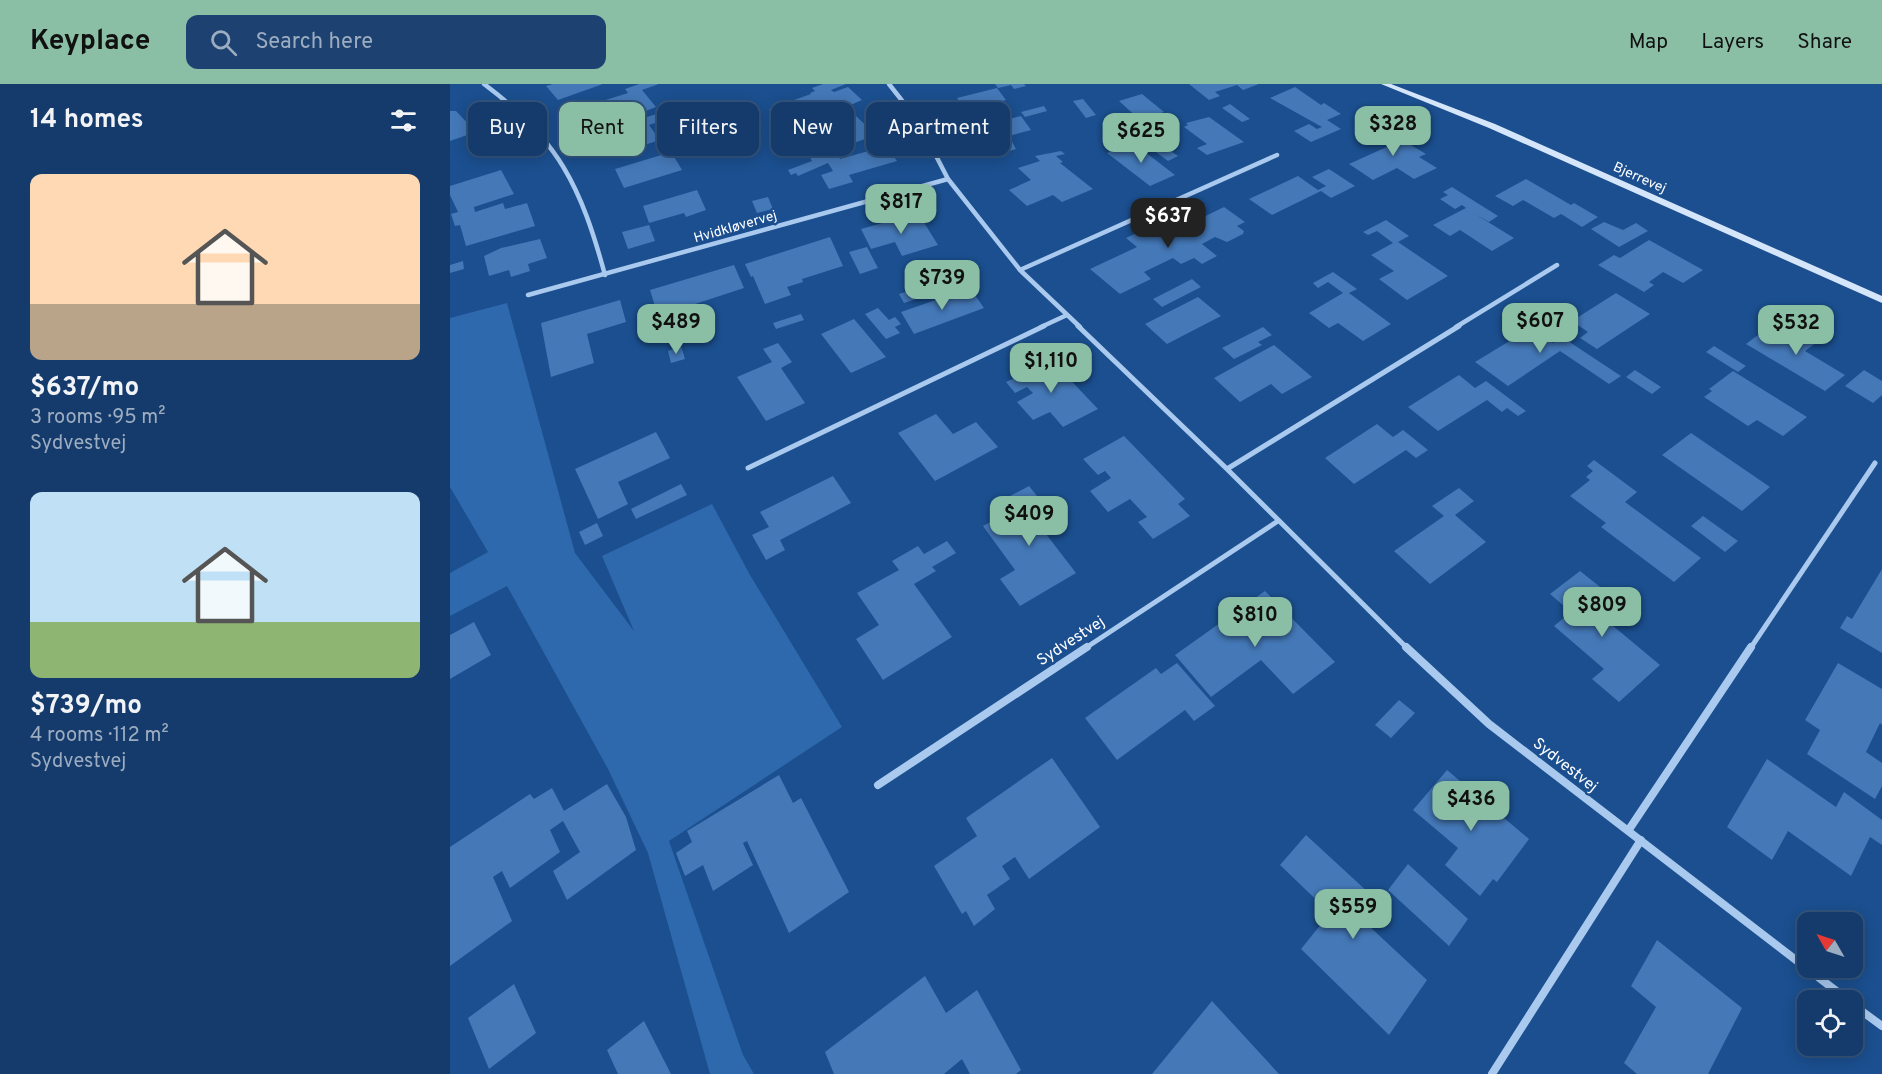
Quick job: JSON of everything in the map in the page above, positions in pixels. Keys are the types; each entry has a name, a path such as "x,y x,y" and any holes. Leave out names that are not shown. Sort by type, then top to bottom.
{"street":[{"path":"484,84 506,100 539,133 567,170 591,224 605,274"},
{"name":"Sydvestvej","path":"889,84 918,122 948,179 1020,270 1227,469 1377,620 1489,724 1835,990"},
{"name":"Bjerrevej","path":"1385,84 1492,126 1882,300"},
{"path":"1020,270 1277,155"},
{"name":"Hvidkløvervej","path":"528,296 948,179"},
{"path":"1227,469 1557,265"},
{"path":"748,468 1067,315"},
{"path":"1628,831 1875,463"},
{"name":"Sydvestvej","path":"878,785 1278,521"},
{"path":"1492,1074 1641,840"},
{"path":"1863,1012 1882,1026"}],"shaded area":[{"path":"507,303 575,553 634,631 602,556 712,504 750,575 842,727 669,841 743,1055 754,1074 710,1074 648,853 608,769 507,586 450,616 450,573 488,552 450,487 450,318"}],"building":[{"path":"603,84 558,100 546,86"},
{"path":"639,84 659,84 642,90 656,107 645,111 645,102 599,102 628,93 625,89"},
{"path":"823,84 846,84 831,90 834,92 848,87 862,100 854,104 789,102 811,94 815,91 812,88"},
{"path":"995,84 1024,84 1026,86 1014,89 1011,85 998,88"},
{"path":"1189,84 1259,84 1243,90 1237,85 1215,92 1220,96 1209,100"},
{"path":"1295,87 1321,105 1324,103 1341,114 1327,120 1341,129 1311,142 1294,131 1309,124 1317,129 1322,127 1270,98"},
{"path":"997,88 1006,100 960,102 957,98"},
{"path":"1142,94 1164,112 1140,120 1119,101"},
{"path":"1083,99 1096,115 1086,118 1073,101"},
{"path":"1230,104 1250,119 1242,122 1222,108"},
{"path":"1044,106 1047,111 1025,117 1021,112"},
{"path":"450,111 456,111 468,124 468,135 450,141"},
{"path":"657,114 657,122 649,125 657,136 657,141 645,145 645,118"},
{"path":"854,115 866,125 866,139 854,143"},
{"path":"1021,116 1031,130 1010,136 1010,119"},
{"path":"1209,117 1244,142 1207,155 1197,148 1207,144 1184,127 1188,125 1186,123"},
{"path":"1390,125 1405,135 1399,138 1426,154 1419,157 1437,168 1414,179 1397,168 1373,180 1349,164 1391,145 1369,134"},
{"path":"1010,138 1016,149 1010,151"},
{"path":"1155,140 1178,156 1168,161 1145,144"},
{"path":"1132,142 1175,175 1150,186 1107,153"},
{"path":"1061,151 1065,154 1056,156 1063,162 1060,163 1093,189 1062,202 1053,195 1027,206 1009,190 1031,180 1018,168 1040,161 1035,156"},
{"path":"866,152 866,156 893,156 897,161 849,175 853,182 829,189 821,175 833,171 828,163 798,176 796,173 791,175 788,170 812,161 810,156 838,156 840,159"},
{"path":"658,156 674,156 682,170 624,188 615,169"},
{"path":"1329,169 1355,186 1331,198 1321,191 1272,215 1249,199 1298,176 1318,190 1326,186 1312,177"},
{"path":"501,170 514,194 474,207 475,212 503,203 505,209 527,203 535,226 466,246 460,225 455,226 451,214 458,212 450,195 450,186"},
{"path":"1526,179 1571,205 1574,203 1598,217 1582,227 1561,214 1554,218 1523,200 1513,206 1495,196"},
{"path":"1452,187 1498,216 1489,222 1475,214 1514,238 1492,251 1460,230 1450,236 1433,225 1466,208 1462,205 1455,209 1440,199 1448,195 1443,192"},
{"path":"697,190 706,210 686,217 684,213 649,223 643,206"},
{"path":"768,197 773,209 757,213 752,201"},
{"path":"1224,207 1245,222 1237,226 1244,231 1243,234 1227,242 1215,237 1202,244 1217,256 1202,264 1194,258 1181,264 1173,258 1144,272 1151,279 1120,294 1090,269 1137,247 1126,238 1152,226 1173,242 1166,235"},
{"path":"918,213 938,245 902,256 895,242 871,249 861,229"},
{"path":"1386,220 1409,236 1398,242 1448,276 1407,300 1379,279 1394,271 1371,255 1393,243 1377,231 1368,235 1363,232"},
{"path":"1604,222 1623,230 1636,223 1648,231 1619,247 1591,229"},
{"path":"649,225 655,241 628,249 622,232"},
{"path":"830,237 843,266 802,279 803,282 787,287 791,295 765,304 745,264"},
{"path":"540,239 547,258 528,264 530,271 511,277 509,270 489,276 484,256 501,248"},
{"path":"1649,240 1703,270 1683,283 1663,272 1649,282 1654,285 1644,292 1598,265 1614,255 1620,258"},
{"path":"867,247 878,268 860,274 849,252"},
{"path":"463,261 464,269 450,273 450,265"},
{"path":"734,265 744,288 689,306 695,323 663,333 650,290"},
{"path":"952,271 961,284 904,303 899,294 930,284 927,279"},
{"path":"1333,272 1357,289 1349,293 1391,324 1363,341 1338,323 1329,328 1309,313 1343,293 1328,282 1318,288 1313,283"},
{"path":"1192,279 1201,287 1162,307 1153,299"},
{"path":"970,288 984,308 914,334 901,312"},
{"path":"1616,293 1650,314 1597,349 1580,338 1588,332 1572,321"},
{"path":"1198,297 1221,316 1167,344 1145,324"},
{"path":"620,300 626,322 587,334 594,363 551,377 541,323"},
{"path":"878,308 889,320 895,317 901,324 895,327 900,333 886,339 865,314"},
{"path":"801,314 804,320 776,329 773,323"},
{"path":"1550,314 1579,333 1568,341 1621,376 1609,384 1560,351 1508,386 1475,362 1531,328 1553,343 1562,336 1539,321"},
{"path":"854,319 886,357 851,373 821,334"},
{"path":"1790,326 1817,342 1805,351 1845,375 1825,391 1746,344 1766,329 1778,335"},
{"path":"1263,327 1272,335 1258,342 1262,345 1234,359 1222,348"},
{"path":"778,343 792,362 781,368 805,403 766,421 737,377 772,362 763,349"},
{"path":"1274,345 1312,377 1282,394 1271,384 1240,402 1214,378"},
{"path":"681,346 685,359 671,363 668,351"},
{"path":"1714,346 1746,366 1738,372 1706,352"},
{"path":"1044,357 1057,370 1059,368 1098,409 1063,427 1050,412 1033,420 1017,402 1033,393 1027,387 1015,393 1006,382 1026,373 1021,368"},
{"path":"1635,370 1661,387 1652,394 1626,377"},
{"path":"1864,370 1882,381 1882,395 1873,403 1845,386"},
{"path":"1733,371 1807,417 1783,436 1757,420 1748,426 1704,397 1712,391 1709,389"},
{"path":"1459,375 1475,388 1486,381 1526,411 1518,416 1507,408 1502,412 1487,400 1438,431 1408,407"},
{"path":"936,414 953,434 976,422 998,447 935,481 898,433"},
{"path":"1377,424 1393,437 1403,430 1428,450 1416,458 1406,450 1354,484 1325,458"},
{"path":"656,432 670,458 618,482 628,504 598,519 575,469"},
{"path":"1691,433 1770,487 1742,511 1662,455"},
{"path":"1124,436 1185,499 1178,504 1190,516 1153,539 1138,522 1147,517 1130,499 1108,512 1090,491 1111,478 1105,471 1098,475 1083,459"},
{"path":"1594,460 1637,492 1625,502 1701,558 1674,582 1601,527 1606,523 1570,496 1590,480 1586,477 1593,471 1587,466"},
{"path":"833,476 851,503 780,540 785,550 766,560 752,535 769,527 760,512"},
{"path":"681,484 687,495 636,519 631,509"},
{"path":"1029,486 1061,526 1046,534 1076,573 1020,606 1000,579 1015,570 983,526 1016,508 1012,503 1000,510 995,504"},
{"path":"1459,488 1474,501 1455,515 1486,542 1430,584 1394,551 1444,516 1432,506"},
{"path":"1703,516 1738,541 1725,552 1691,526"},
{"path":"597,523 603,536 585,545 579,532"},
{"path":"947,541 956,553 932,567 936,571 914,584 952,637 883,680 856,639 879,625 857,593 899,570 892,561 918,546 924,554"},
{"path":"1882,569 1882,653 1840,628 1847,616 1852,619"},
{"path":"1580,571 1609,594 1595,604 1592,601 1588,605 1660,665 1619,702 1592,679 1604,669 1554,626 1571,612 1550,594"},
{"path":"1265,591 1335,662 1293,694 1261,660 1211,697 1175,655"},
{"path":"474,622 491,655 450,679 450,635"},
{"path":"1177,663 1215,706 1194,721 1185,710 1117,760 1085,718 1156,668 1161,674"},
{"path":"1838,663 1882,689 1882,725 1880,723 1866,752 1882,763 1882,786 1875,799 1807,754 1820,730 1805,720"},
{"path":"1399,700 1415,713 1391,738 1375,725"},
{"path":"1052,758 1100,827 1029,879 1015,857 1002,866 1010,879 987,895 995,909 974,926 966,911 962,914 934,866 977,836 966,818"},
{"path":"1767,759 1836,807 1844,792 1882,820 1882,845 1870,837 1851,876 1788,831 1772,860 1727,827"},
{"path":"1447,770 1529,839 1497,882 1493,879 1480,896 1445,865 1458,848 1413,810"},
{"path":"779,775 793,803 801,798 849,892 789,933 747,841 743,843 753,865 713,891 703,865 685,876 676,853 692,842 687,831"},
{"path":"607,784 626,817 636,850 567,900 553,871 580,852 563,821 550,830 560,852 510,888 502,871 493,877 512,921 450,966 450,847 530,794 534,799 552,788 564,811"},
{"path":"1306,835 1369,893 1354,912 1427,980 1389,1035 1301,949 1330,913 1280,865"},
{"path":"1408,864 1468,919 1449,946 1388,890"},
{"path":"1657,940 1742,1008 1708,1074 1637,1074 1624,1063 1656,1007 1631,986"},
{"path":"925,976 946,1013 977,990 1021,1070 1016,1074 970,1074 962,1059 944,1074 834,1074 825,1052"},
{"path":"514,984 536,1033 489,1069 468,1018"},
{"path":"1212,1001 1279,1074 1152,1074"},
{"path":"644,1021 671,1074 618,1074 607,1050"}]}
